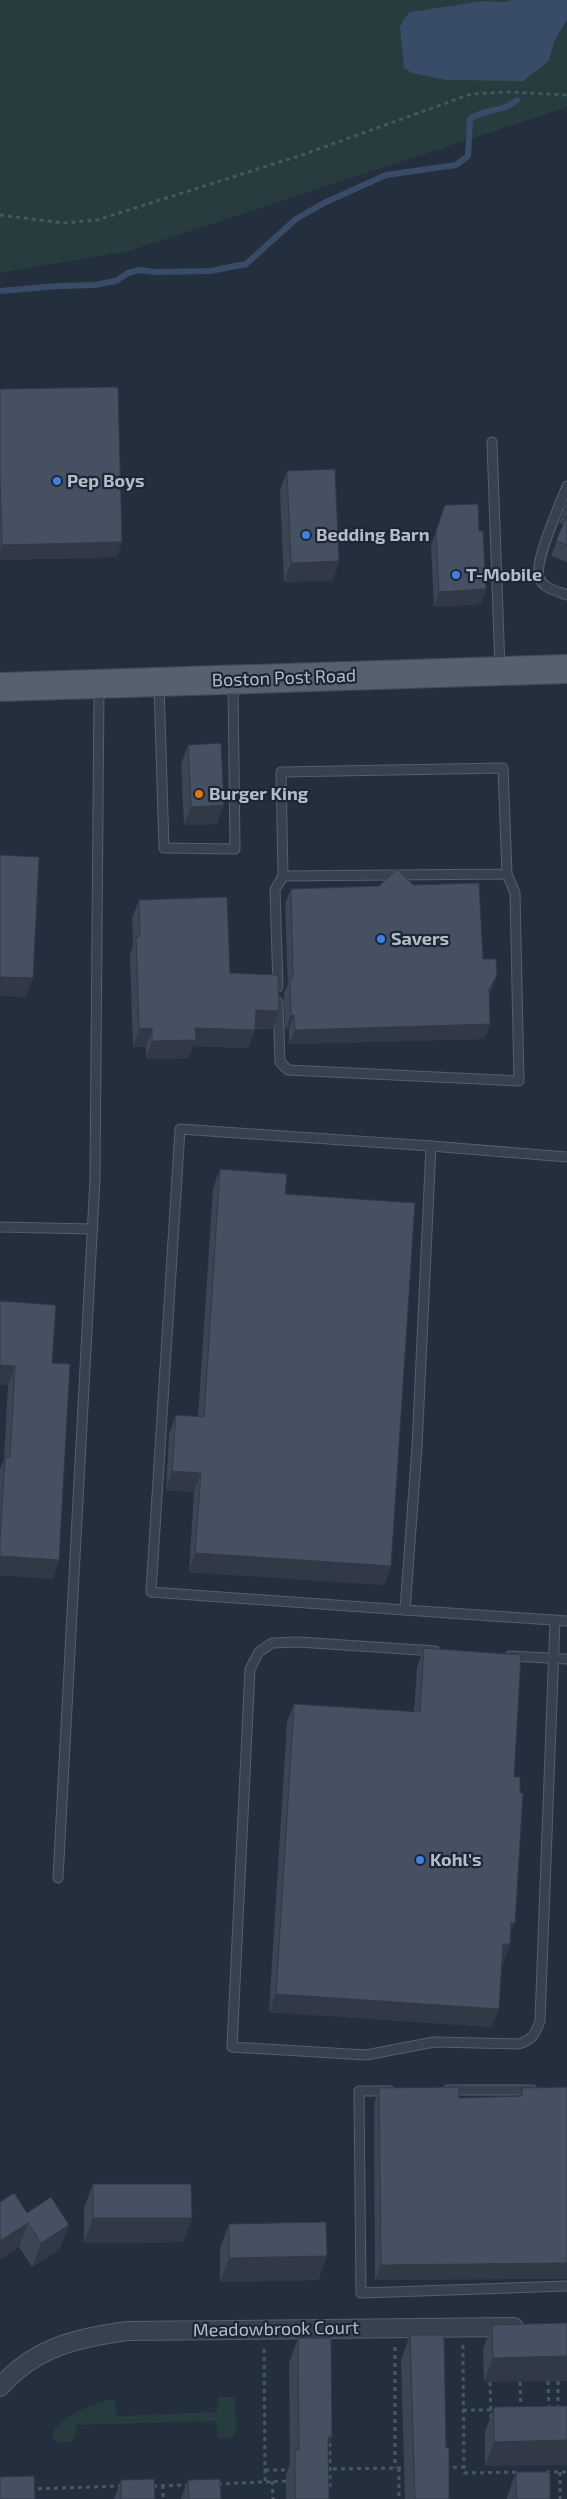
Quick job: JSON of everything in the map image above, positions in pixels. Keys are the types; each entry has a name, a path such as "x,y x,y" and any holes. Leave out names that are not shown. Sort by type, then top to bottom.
{"main road":[{"name":"Boston Post Road","path":"0,687 567,669"}],"street":[{"name":"Meadowbrook Court","path":"0,2387 25,2364 49,2349 74,2339 127,2331 528,2326"}],"lane":[{"path":"492,442 500,671"},
{"path":"567,486 538,564 539,578 548,589 567,595"},
{"path":"159,682 164,848 234,849 233,680"},
{"path":"58,1878 93,1229 99,684"},
{"path":"503,768 507,874 515,893 519,1081 288,1070 280,1062 275,890 283,876 281,772 503,768"},
{"path":"283,876 418,879 466,878 507,874"},
{"path":"567,1157 431,1146 180,1130 151,1592 567,1621"},
{"path":"405,1610 417,1448 431,1146"},
{"path":"0,1227 93,1229"},
{"path":"446,1652 298,1642 272,1643 259,1652 250,1669 232,2047 366,2055 434,2042 518,2044 528,2040 535,2034 540,2012 555,1620"},
{"path":"495,1655 567,1659"},
{"path":"438,2091 537,2090"},
{"path":"398,2091 359,2091 361,2293 567,2286"}],"path":[{"path":"0,216 63,223 96,220 302,155 472,94 508,92 567,95"},
{"path":"463,2344 464,2473 522,2472"},
{"path":"395,2347 397,2468 400,2499"},
{"path":"264,2349 265,2483"},
{"path":"548,2381 549,2416"},
{"path":"558,2381 558,2416"},
{"path":"490,2382 491,2424"},
{"path":"520,2382 521,2417"},
{"path":"539,2410 567,2409"},
{"path":"463,2410 501,2410"},
{"path":"511,2410 530,2410"},
{"path":"327,2499 326,2490 330,2490 330,2432"},
{"path":"436,2468 464,2467"},
{"path":"321,2470 408,2468"},
{"path":"265,2470 302,2470"},
{"path":"541,2472 567,2472"},
{"path":"560,2472 560,2499"},
{"path":"209,2484 286,2481"},
{"path":"272,2482 273,2499"},
{"path":"163,2485 163,2499"},
{"path":"143,2486 191,2485"},
{"path":"28,2489 124,2486"}],"green space":[{"path":"0,0 567,0 567,107 129,251 0,273"},
{"path":"218,2397 233,2397 235,2399 236,2431 231,2438 218,2439 217,2421 76,2425 76,2434 72,2442 57,2442 52,2439 54,2431 59,2424 67,2418 95,2404 112,2399 115,2402 116,2416 217,2412"}],"water":[{"path":"512,0 567,0 567,19 554,42 549,61 523,81 446,80 412,73 404,68 400,27 405,17 411,12 483,1 504,2"}],"building":[{"name":"Pep Boys","path":"118,387 122,542 2,545 0,389"},
{"name":"Bedding Barn","path":"335,469 339,561 291,563 287,471"},
{"name":"T-Mobile","path":"478,504 479,531 483,531 486,589 439,592 436,531 445,505"},
{"path":"567,515 567,545 556,541"},
{"path":"221,743 224,805 191,807 188,745"},
{"path":"0,855 39,857 33,978 0,977"},
{"name":"Savers","path":"397,869 413,885 479,883 483,959 496,959 497,975 489,989 490,1024 295,1030 294,1015 291,1015 290,978 293,978 291,889 379,886"},
{"path":"227,897 230,973 278,975 279,1011 256,1010 255,1030 195,1028 196,1040 152,1041 152,1028 139,1029 136,937 140,936 139,900"},
{"path":"220,1169 287,1174 285,1194 415,1203 391,1566 195,1553 201,1473 172,1471 176,1415 204,1417"},
{"path":"0,1301 56,1305 52,1363 70,1364 59,1560 0,1556 5,1457 10,1457 15,1366 0,1365"},
{"path":"424,1648 521,1655 514,1777 520,1777 520,1793 523,1793 515,1923 511,1922 510,1944 503,1944 499,2009 276,1994 294,1704 420,1712"},
{"path":"459,2087 459,2098 522,2096 522,2088 567,2087 567,2263 381,2265 379,2088"},
{"path":"93,2184 191,2184 192,2218 93,2218"},
{"path":"14,2193 27,2213 51,2197 69,2225 41,2243 28,2223 0,2241 0,2202"},
{"path":"326,2222 327,2256 229,2258 229,2224"},
{"path":"567,2323 567,2356 493,2358 492,2325"},
{"path":"410,2335 444,2335 446,2448 449,2448 449,2499 415,2499"},
{"path":"298,2338 331,2338 332,2437 328,2437 329,2499 295,2499 295,2450 299,2450"},
{"path":"567,2406 567,2440 494,2442 494,2407"},
{"path":"516,2472 550,2472 550,2499 517,2499"},
{"path":"34,2476 35,2499 0,2499 0,2477"},
{"path":"154,2479 155,2499 121,2499 121,2480"},
{"path":"220,2479 221,2499 189,2499 188,2480"}],"waterway":[{"path":"0,291 94,285 116,281 128,273 139,270 155,272 210,271 246,264 296,219 326,202 386,175 456,165 468,156 470,119 476,115 505,107 517,100"}],"place":[{"name":"Pep Boys","path":"57,481"},
{"name":"Bedding Barn","path":"306,535"},
{"name":"T-Mobile","path":"456,575"},
{"name":"Burger King","path":"199,794"},
{"name":"Savers","path":"381,939"},
{"name":"Kohl's","path":"420,1860"}]}
